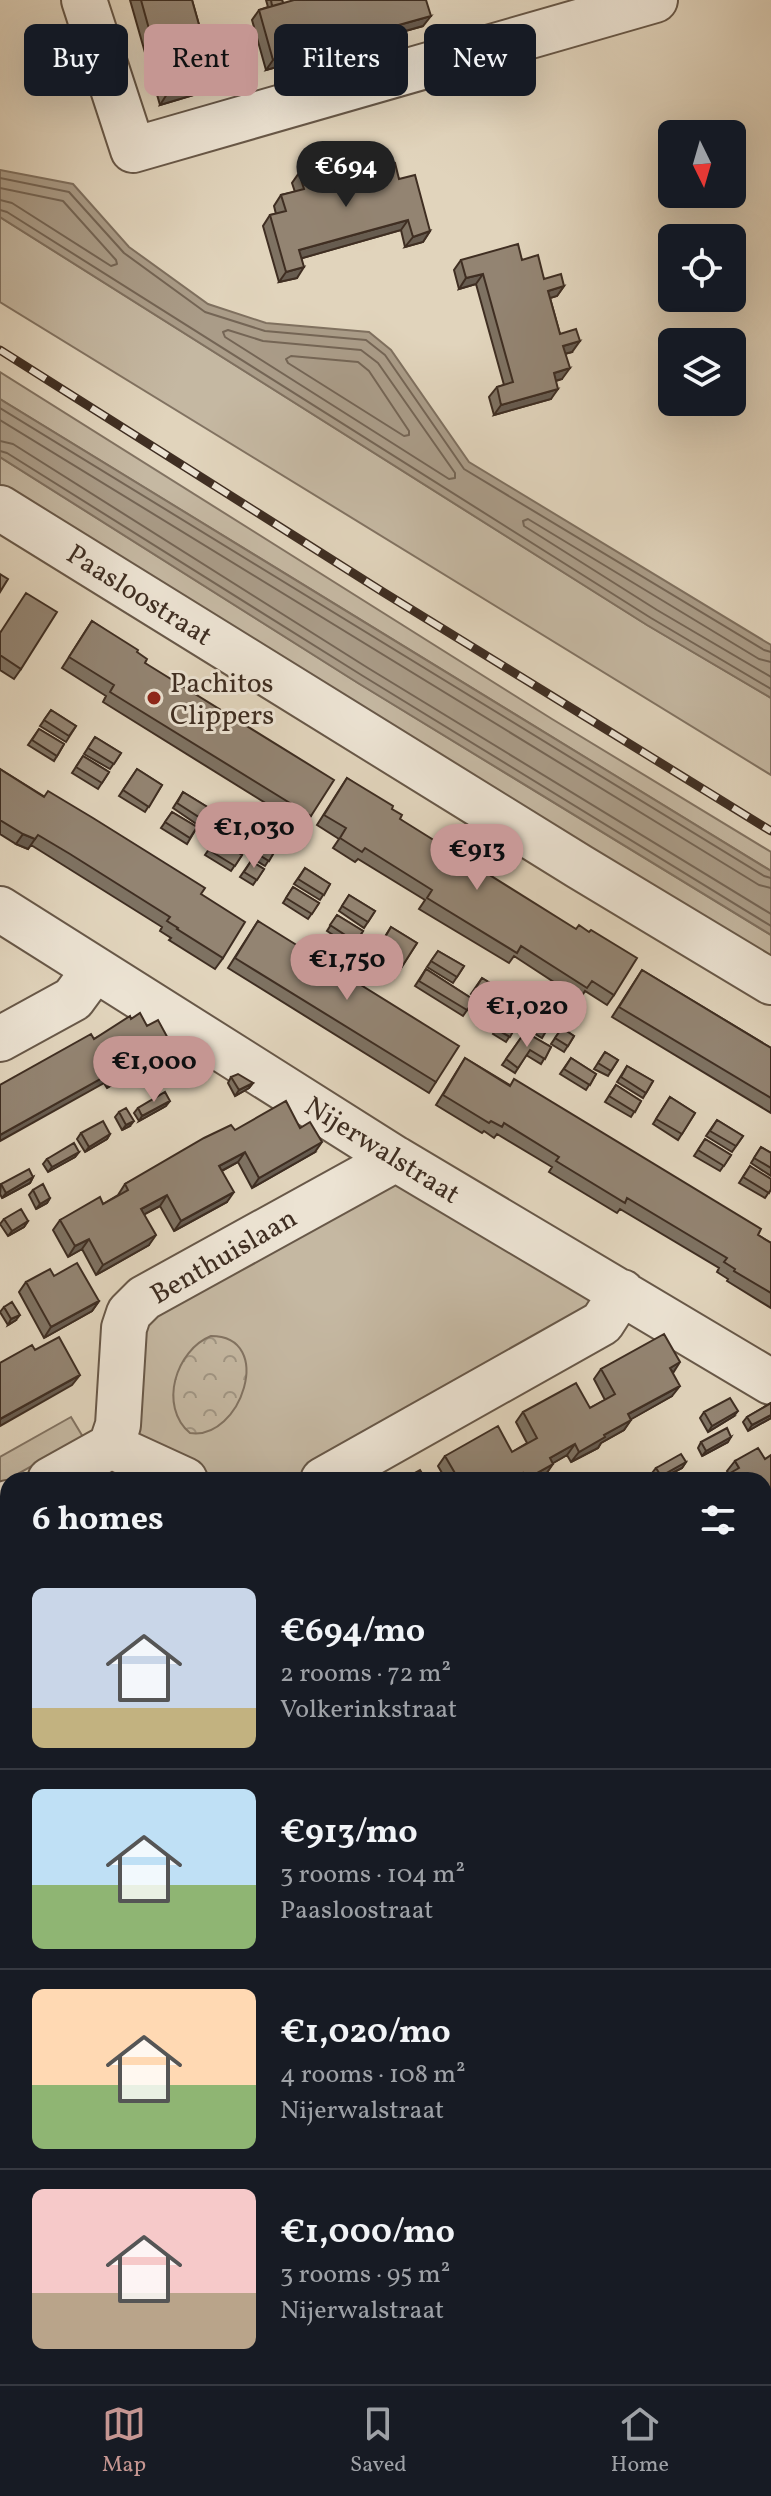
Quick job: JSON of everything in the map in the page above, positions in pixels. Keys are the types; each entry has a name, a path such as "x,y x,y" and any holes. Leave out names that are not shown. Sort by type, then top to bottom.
{"street":[{"path":"84,0 133,150 655,0"},
{"name":"Paasloostraat","path":"0,508 771,982"},
{"name":"Nijerwalstraat","path":"0,909 396,1159 771,1382"},
{"path":"0,1039 73,999 95,969"},
{"name":"Benthuislaan","path":"111,1446 118,1425 124,1328 129,1313 144,1298 396,1159"},
{"path":"337,1472 602,1323 622,1292"},
{"path":"64,1472 111,1446 168,1472"}],"green space":[{"path":"0,217 647,625 771,698 771,775 0,302"},
{"path":"0,372 552,719 771,852 771,871 0,399"},
{"path":"0,457 358,683 771,935 771,969 0,493"},
{"path":"389,1175 594,1287 588,1319 314,1472 191,1472 150,1454 138,1443 136,1327"},
{"path":"211,1336 231,1340 242,1352 246,1369 244,1388 236,1406 224,1421 208,1431 190,1433 180,1422 175,1408 175,1380 188,1353"},
{"path":"71,1417 83,1437 21,1472 0,1472 0,1457"}],"water":[{"path":"0,170 73,184 129,247 208,304 266,323 369,332 391,350 469,462 771,645 771,698 647,625 0,217"},
{"path":"0,399 771,871 771,935 358,683 0,457"}],"building":[{"path":"141,0 192,0 199,24 148,24"},
{"path":"271,0 282,0 283,3 272,6"},
{"path":"294,0 426,0 431,16 402,24 274,24 273,60 259,10"},
{"path":"367,153 372,170 395,163 399,179 415,175 430,231 413,237 408,220 299,250 304,267 286,272 270,215 286,211 281,195 304,189 299,173 312,169 316,185 360,173 355,157"},
{"path":"518,244 522,260 538,255 544,279 561,274 564,286 548,291 560,334 576,329 580,341 563,346 570,368 554,373 558,389 501,405 497,387 513,382 483,274 466,278 461,260"},
{"path":"0,574 8,579 0,592"},
{"path":"26,593 57,612 21,669 0,655 0,633"},
{"path":"92,621 138,650 147,659 145,663 334,780 311,816 110,692 114,685 69,657"},
{"path":"51,710 76,726 69,736 44,720"},
{"path":"39,729 64,744 57,756 32,740"},
{"path":"95,737 121,753 114,764 88,748"},
{"path":"83,756 109,772 102,783 76,767"},
{"path":"0,769 44,797 48,791 205,888 201,894 245,922 223,958 177,929 167,921 170,917 70,854 38,835 35,839 0,820"},
{"path":"137,769 162,785 149,807 123,790"},
{"path":"347,778 393,806 392,809 402,815 400,819 576,929 579,925 589,932 591,930 637,958 614,995 592,981 587,988 521,946 517,953 427,898 432,890 365,848 362,852 340,838 346,828 324,815"},
{"path":"183,792 209,808 202,819 177,803"},
{"path":"172,812 197,827 190,838 165,822"},
{"path":"228,820 253,836 247,847 221,831"},
{"path":"216,839 242,855 235,866 209,850"},
{"path":"263,841 276,849 269,861 256,853"},
{"path":"251,861 264,869 257,880 244,872"},
{"path":"305,868 330,884 324,895 298,879"},
{"path":"293,887 319,903 312,914 286,898"},
{"path":"349,895 375,911 368,922 342,906"},
{"path":"337,915 363,931 356,942 330,925"},
{"path":"258,921 459,1046 436,1082 235,958"},
{"path":"391,927 417,943 398,973 386,964 390,957 378,949"},
{"path":"438,951 464,966 457,977 431,961"},
{"path":"426,969 474,1000 467,1010 419,981"},
{"path":"642,970 771,1048 771,1098 619,1007"},
{"path":"482,978 508,994 501,1005 475,989"},
{"path":"526,1005 552,1021 545,1032 520,1017"},
{"path":"140,1013 147,1026 158,1020 176,1053 141,1073 137,1065 114,1078 111,1073 0,1135 0,1085 91,1034 94,1039"},
{"path":"503,1018 516,1026 510,1037 496,1029"},
{"path":"562,1028 574,1036 568,1046 555,1038"},
{"path":"525,1032 551,1047 545,1059 530,1050 518,1068 506,1059"},
{"path":"605,1052 618,1060 611,1071 598,1063"},
{"path":"465,1058 510,1086 514,1079 761,1229 758,1235 771,1243 771,1293 734,1271 724,1262 727,1258 627,1198 625,1203 556,1161 559,1157 504,1123 502,1127 491,1121 489,1123 443,1095"},
{"path":"571,1058 596,1074 590,1085 564,1069"},
{"path":"627,1066 653,1081 646,1093 621,1077"},
{"path":"238,1074 253,1083 239,1090 231,1077"},
{"path":"616,1085 641,1101 635,1112 609,1096"},
{"path":"165,1092 170,1101 142,1116 138,1108"},
{"path":"670,1097 695,1113 682,1134 656,1119"},
{"path":"286,1101 300,1128 310,1122 322,1142 259,1178 245,1152 219,1166 234,1192 181,1221 167,1195 141,1209 156,1235 103,1265 89,1239 75,1246 60,1220 100,1197 103,1204 128,1190 125,1184 204,1138 231,1125 235,1130"},
{"path":"126,1108 134,1121 126,1125 119,1112"},
{"path":"717,1120 743,1136 736,1146 710,1131"},
{"path":"103,1121 110,1134 89,1147 81,1133"},
{"path":"705,1139 731,1155 724,1166 698,1150"},
{"path":"74,1143 79,1152 52,1167 47,1159"},
{"path":"761,1147 771,1153 771,1168 754,1158"},
{"path":"750,1166 771,1179 769,1193 743,1177"},
{"path":"29,1169 33,1177 6,1193 1,1184"},
{"path":"43,1184 50,1198 40,1204 33,1190"},
{"path":"21,1209 28,1221 12,1231 4,1219"},
{"path":"77,1263 99,1301 51,1327 26,1282 50,1269 54,1276"},
{"path":"12,1302 20,1315 11,1319 4,1307"},
{"path":"664,1334 680,1362 670,1368 680,1386 628,1414 631,1420 579,1452 575,1444 550,1458 553,1464 539,1472 454,1472 445,1456 498,1426 512,1452 537,1438 523,1412 576,1383 590,1408 615,1394 601,1369"},
{"path":"59,1337 80,1375 0,1419 0,1363 32,1345 35,1350"},
{"path":"730,1398 738,1411 712,1426 704,1412"},
{"path":"771,1403 771,1415 752,1425 747,1417"},
{"path":"727,1428 731,1437 706,1451 701,1442"},
{"path":"758,1448 765,1459 771,1455 771,1472 732,1472 739,1468 735,1461"},
{"path":"681,1454 686,1462 668,1472 658,1472 656,1468"}],"railway":[{"path":"0,350 383,592 771,831"}],"place":[{"name":"Pachitos Clippers","path":"154,698"}]}
